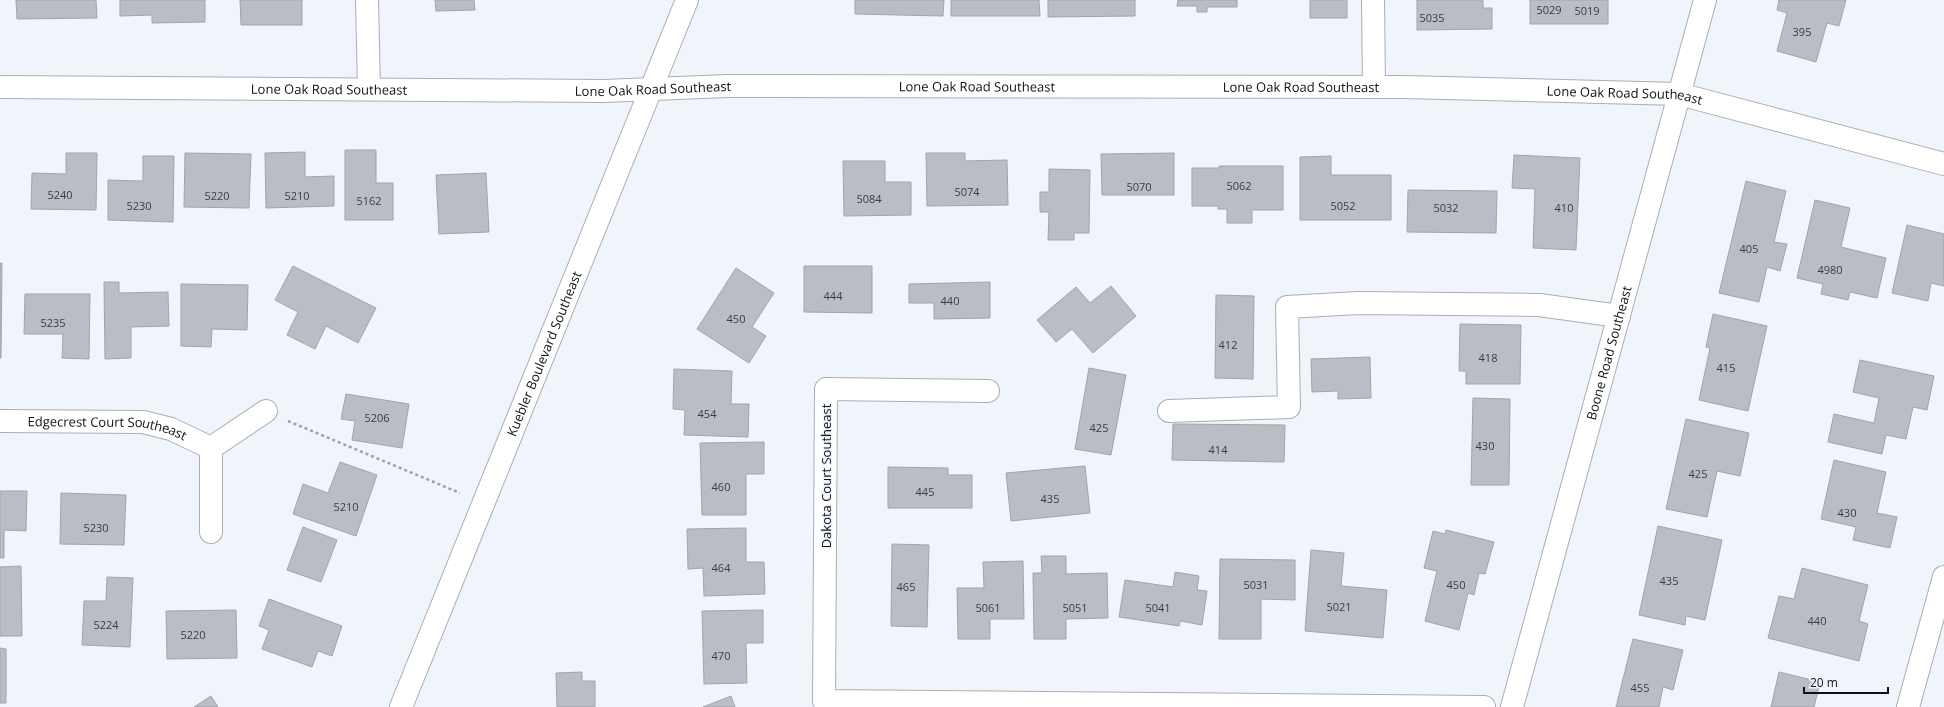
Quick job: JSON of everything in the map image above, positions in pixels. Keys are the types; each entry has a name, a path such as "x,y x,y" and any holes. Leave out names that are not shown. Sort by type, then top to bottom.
{"street":[{"path":"367,0 369,89"},
{"name":"Kuebler Boulevard Southeast","path":"401,707 687,0"},
{"path":"1373,0 1374,86"},
{"name":"Boone Road Southeast","path":"1512,707 1705,0"},
{"name":"Lone Oak Road Southeast","path":"0,87 604,90 727,86 1374,86 1679,94 1944,164"},
{"path":"1169,411 1289,407 1287,307 1358,303 1539,305 1619,316"},
{"name":"Dakota Court Southeast","path":"988,391 826,389 824,701 1484,707"},
{"path":"210,532 211,448 266,411"},
{"name":"Edgecrest Court Southeast","path":"0,421 142,422 171,429 211,448"},
{"path":"1908,707 1944,577"}],"path":[{"path":"266,411 484,504"}],"building":[{"path":"16,0 96,0 97,18 17,19"},
{"path":"120,0 205,0 205,22 152,23 152,15 120,16"},
{"path":"240,0 302,0 302,25 241,25"},
{"path":"435,0 474,0 475,10 436,11"},
{"path":"855,0 944,0 943,16 855,14"},
{"path":"951,0 1039,0 1040,16 951,16"},
{"path":"1048,0 1135,0 1135,16 1048,17"},
{"path":"1178,0 1237,0 1237,7 1207,7 1207,12 1197,12 1197,6 1177,6"},
{"path":"1310,0 1347,0 1347,18 1310,18"},
{"path":"1417,0 1483,0 1483,8 1492,8 1492,29 1417,30"},
{"path":"1530,0 1608,0 1608,24 1530,24"},
{"path":"1779,0 1846,0 1839,26 1827,23 1816,62 1777,51 1787,13 1777,10"},
{"path":"345,150 376,150 376,183 393,183 393,220 345,220"},
{"path":"305,152 305,177 334,176 334,206 266,208 265,153"},
{"path":"66,153 97,153 96,210 31,209 32,173 66,174"},
{"path":"185,153 251,154 249,208 184,207"},
{"path":"926,153 965,153 965,161 1007,160 1008,205 927,206"},
{"path":"1174,153 1174,195 1102,195 1101,154"},
{"path":"1514,155 1580,158 1576,250 1533,248 1535,189 1512,188"},
{"path":"143,156 174,156 173,222 108,220 108,180 143,181"},
{"path":"1331,156 1331,175 1391,175 1391,220 1300,220 1300,157"},
{"path":"843,161 885,161 885,182 911,182 911,215 844,216"},
{"path":"1219,166 1283,166 1283,210 1252,210 1252,223 1227,223 1227,209 1218,209 1218,206 1192,206 1192,168 1219,168"},
{"path":"1049,169 1090,170 1089,233 1074,233 1074,240 1048,240 1049,212 1040,212 1040,192 1049,192"},
{"path":"486,173 489,232 439,234 436,175"},
{"path":"1746,181 1786,191 1774,242 1787,244 1780,271 1767,267 1759,302 1719,293"},
{"path":"1408,190 1497,191 1496,233 1407,232"},
{"path":"1815,200 1850,208 1841,247 1886,258 1877,298 1850,292 1848,300 1821,294 1823,284 1797,278"},
{"path":"1907,225 1944,234 1944,286 1931,283 1928,301 1892,293"},
{"path":"0,263 2,263 1,358 0,358"},
{"path":"293,266 376,308 358,343 326,326 315,349 287,335 298,312 275,300"},
{"path":"804,266 872,266 872,313 804,312"},
{"path":"736,268 774,293 752,327 766,336 749,363 697,329"},
{"path":"104,282 119,282 119,293 168,292 169,326 131,327 131,358 105,359"},
{"path":"990,282 990,318 934,319 934,303 909,303 909,284"},
{"path":"181,284 248,285 247,330 212,329 211,347 181,346"},
{"path":"1111,286 1136,316 1093,353 1072,329 1056,342 1037,320 1076,287 1090,303"},
{"path":"25,294 90,294 89,359 62,358 63,334 24,334"},
{"path":"1216,295 1254,296 1253,379 1215,378"},
{"path":"1713,314 1767,326 1748,411 1699,400 1710,348 1706,347"},
{"path":"1460,324 1521,325 1520,384 1466,384 1466,371 1459,371"},
{"path":"1370,357 1371,398 1338,399 1338,391 1312,392 1311,359"},
{"path":"1860,360 1934,376 1927,410 1913,407 1906,439 1886,435 1882,454 1828,442 1834,414 1874,423 1879,398 1853,392"},
{"path":"1089,368 1126,375 1111,455 1075,449"},
{"path":"674,369 732,371 731,404 749,404 748,437 684,435 685,410 673,409"},
{"path":"346,394 409,404 402,448 352,440 355,421 341,419"},
{"path":"1473,398 1510,399 1509,485 1471,485"},
{"path":"1686,419 1749,433 1740,476 1717,471 1707,517 1666,509"},
{"path":"1173,424 1285,425 1284,462 1172,460"},
{"path":"764,442 764,474 746,474 746,515 702,515 700,443"},
{"path":"1834,460 1886,472 1877,513 1897,517 1890,548 1853,540 1856,527 1821,519"},
{"path":"340,462 377,475 356,536 293,514 303,484 328,493"},
{"path":"1085,466 1090,513 1011,521 1006,473"},
{"path":"888,467 948,468 948,475 972,475 972,508 888,508"},
{"path":"0,491 27,491 26,531 4,530 4,558 0,558"},
{"path":"61,493 126,495 124,545 60,544"},
{"path":"1658,526 1722,540 1705,620 1686,616 1685,625 1639,615"},
{"path":"303,527 337,540 321,582 287,570"},
{"path":"746,528 746,562 764,562 765,594 704,596 703,568 688,569 687,529"},
{"path":"1446,530 1494,542 1485,574 1479,573 1474,595 1468,593 1459,630 1425,621 1437,571 1424,568 1433,531 1445,534"},
{"path":"892,544 929,545 927,627 891,626"},
{"path":"1311,550 1344,553 1341,586 1387,590 1383,638 1305,631"},
{"path":"1041,556 1066,556 1066,574 1107,573 1108,618 1066,619 1066,639 1034,639 1033,573 1042,573"},
{"path":"1220,559 1295,560 1295,600 1261,599 1261,639 1219,639"},
{"path":"1023,561 1024,619 990,619 990,639 958,639 957,588 984,588 983,562"},
{"path":"21,566 22,636 0,636 0,567"},
{"path":"1802,568 1868,585 1859,621 1868,624 1859,661 1768,638 1779,596 1794,599"},
{"path":"1175,572 1199,576 1197,590 1207,591 1202,625 1180,621 1179,626 1119,617 1125,580 1173,587"},
{"path":"107,577 133,578 130,647 82,645 84,601 106,601"},
{"path":"269,599 342,626 332,656 318,651 312,667 262,649 269,630 259,626"},
{"path":"236,610 237,658 167,659 166,611"},
{"path":"763,610 763,643 746,643 747,683 704,684 702,611"},
{"path":"1633,639 1683,650 1673,690 1663,687 1659,707 1616,707"},
{"path":"0,648 6,649 6,703 0,703"},
{"path":"582,672 582,681 595,681 595,707 557,707 556,673"},
{"path":"1779,672 1820,682 1814,707 1771,707"},
{"path":"211,696 218,707 194,707"},
{"path":"731,696 735,707 703,707"}]}
